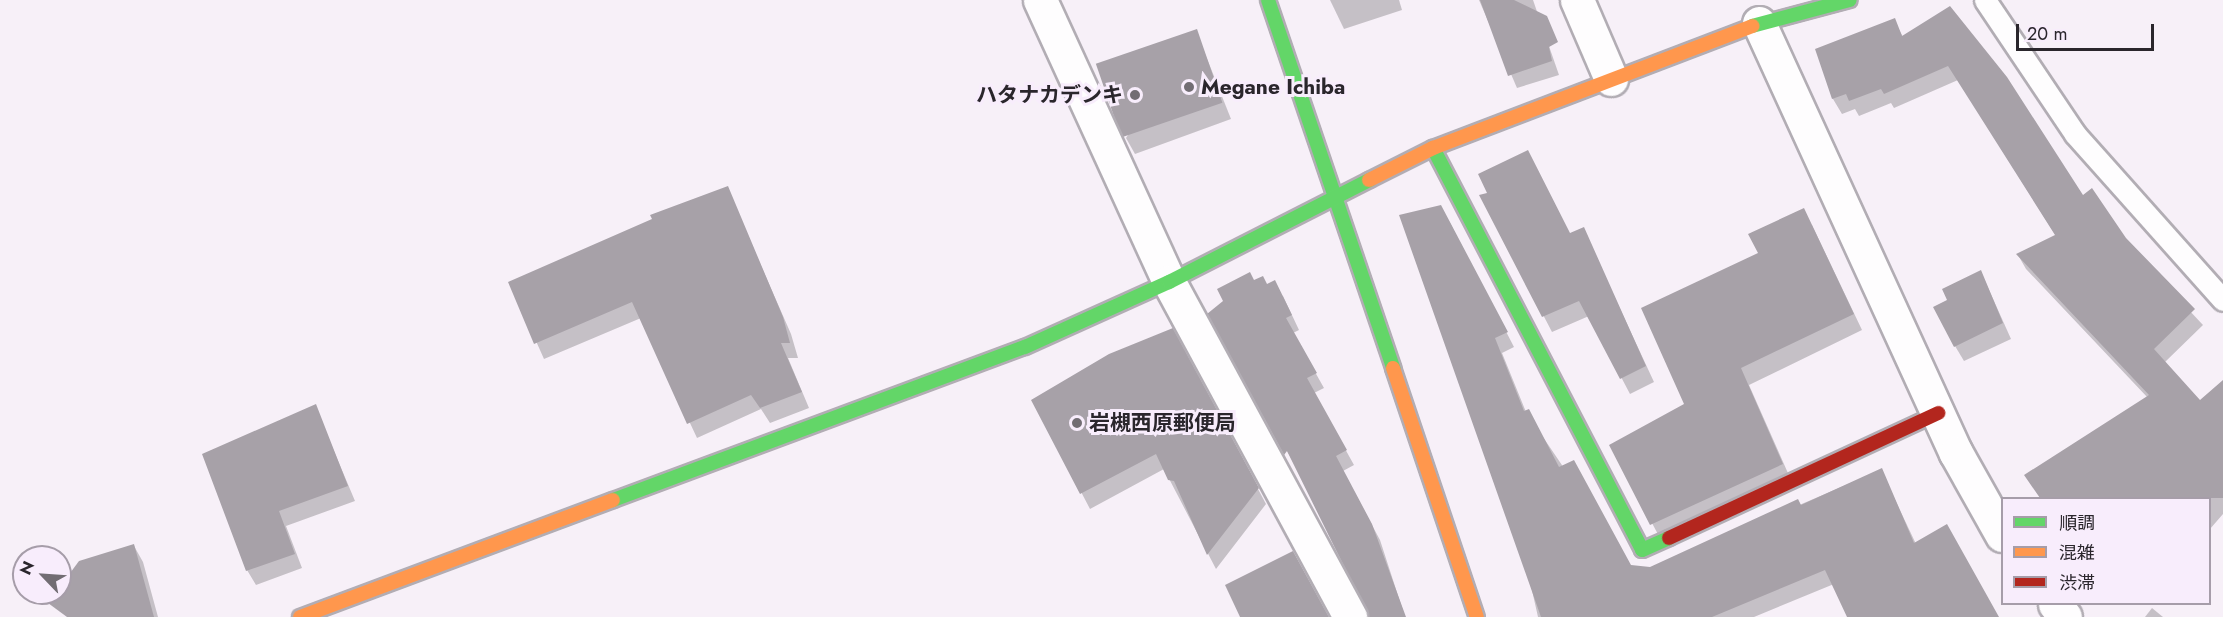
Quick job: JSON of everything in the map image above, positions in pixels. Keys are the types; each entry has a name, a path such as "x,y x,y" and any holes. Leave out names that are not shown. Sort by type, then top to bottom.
{"street":[{"path":"1040,0 1169,282 1350,617"},
{"path":"1268,0 1477,617"},
{"path":"1577,0 1611,79"},
{"path":"300,617 1025,347 1169,282 1335,195 1433,148 1806,6 1850,0"},
{"path":"1759,24 1938,413 2001,533"},
{"path":"1433,148 1642,550 1938,413"}],"lane":[{"path":"1985,0 2075,134 2223,300"}],"building":[{"path":"1480,0 1514,0 1547,16 1558,42 1549,47 1552,61 1508,76"},
{"path":"1950,6 2007,77 2083,195 2092,188 2126,238 2195,309 2154,349 2200,400 2223,380 2223,498 2039,497 2024,475 2149,395 2016,254 2055,235 1948,66 1884,94 1881,89 1849,101 1846,94 1832,99 1815,49 1895,18 1902,36"},
{"path":"1197,29 1222,103 1121,138 1096,64"},
{"path":"1528,150 1570,233 1584,227 1646,366 1620,379 1579,301 1542,317 1479,195 1487,193 1478,174"},
{"path":"728,186 783,317 790,343 781,343 802,392 760,408 751,395 687,424 632,302 534,344 508,282 652,219 650,215"},
{"path":"1441,205 1508,332 1495,338 1524,411 1529,409 1559,467 1574,460 1631,565 1650,567 1798,499 1801,505 1882,468 1914,543 1947,524 1999,617 1847,617 1825,570 1712,617 1541,617 1399,215"},
{"path":"1804,208 1854,314 1741,368 1783,464 1650,525 1609,445 1684,404 1641,308 1758,253 1748,234"},
{"path":"1981,270 2003,323 1954,347 1933,307 1947,300 1942,289"},
{"path":"1250,272 1254,280 1263,276 1267,284 1275,280 1292,315 1286,318 1317,373 1307,378 1347,450 1336,456 1372,524 1406,617 1369,617 1287,451 1284,455 1207,314 1223,301 1217,289"},
{"path":"1173,328 1259,488 1207,555 1174,481 1168,480 1156,454 1080,494 1031,400 1109,354"},
{"path":"316,404 348,486 279,511 295,554 246,571 202,454"},
{"path":"134,544 154,617 67,617 51,605 72,605 72,570 79,561"},
{"path":"1293,551 1329,617 1240,617 1225,585"}],"traffic: fast":[{"path":"1268,0 1393,368"},
{"path":"1752,26 1850,0"},
{"path":"1433,148 1642,550 1669,538"},
{"path":"613,500 1025,347 1169,282 1369,180"}],"traffic: slow":[{"path":"1369,180 1433,148 1752,26"},
{"path":"1393,368 1477,617"},
{"path":"300,617 613,500"}],"traffic: jam":[{"path":"1669,538 1938,413"}],"place":[{"name":"Megane Ichiba","path":"1189,87"},
{"name":"ハタナカデンキ","path":"1135,95"},
{"name":"岩槻西原郵便局","path":"1077,423"}]}
